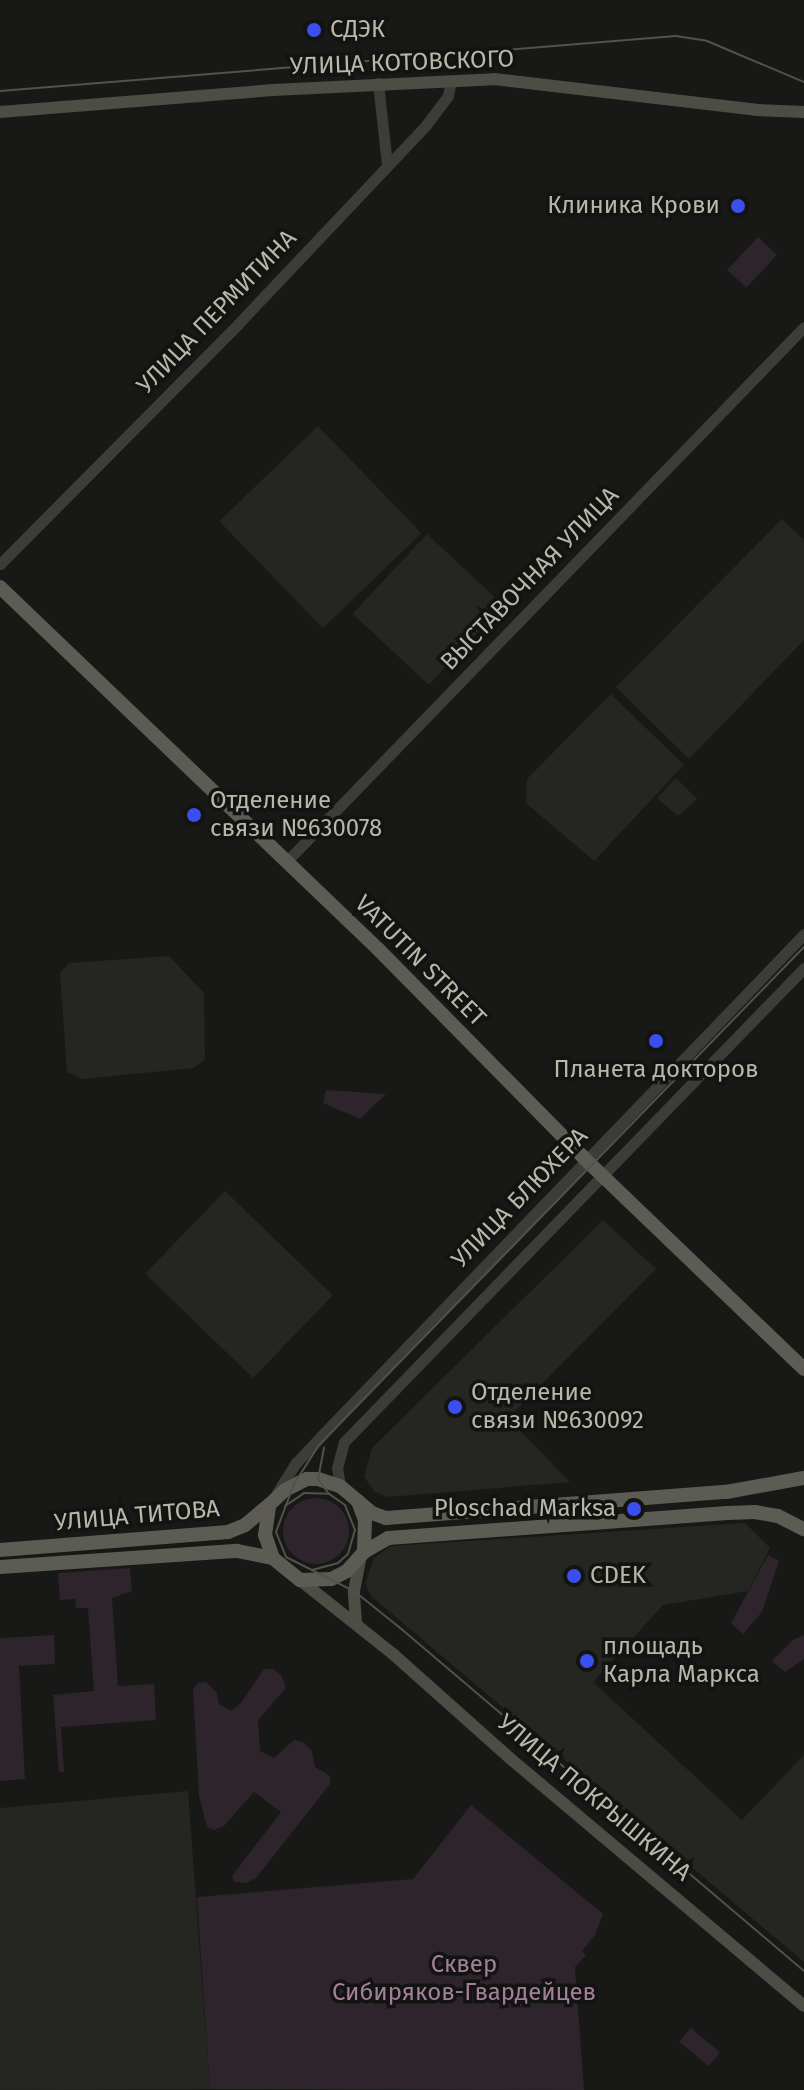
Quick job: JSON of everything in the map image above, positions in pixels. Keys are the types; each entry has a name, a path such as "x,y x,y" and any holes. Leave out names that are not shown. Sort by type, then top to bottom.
{"main road":[{"name":"УЛИЦА КОТОВСКОГО","path":"0,112 451,80 525,80 756,110 804,112"},
{"name":"VATUTIN STREET","path":"0,587 287,861 586,1160 804,1369"},
{"path":"804,1478 726,1492 386,1518 340,1486 307,1479 272,1501 265,1535 273,1558 300,1580 331,1579 388,1538 755,1512 778,1516 804,1529"},
{"name":"УЛИЦА ТИТОВА","path":"0,1550 228,1532 245,1525 272,1501"},
{"path":"356,1623 354,1591 362,1557 365,1520 358,1501"},
{"name":"УЛИЦА ТИТОВА","path":"0,1567 237,1551 273,1558"},
{"name":"УЛИЦА ПОКРЫШКИНА","path":"300,1580 356,1623 804,2006"}],"street":[{"name":"УЛИЦА ПЕРМИТИНА","path":"0,564 238,324 426,125 448,96 451,80"},
{"path":"378,83 387,164"},
{"name":"ВЫСТАВОЧНАЯ УЛИЦА","path":"287,861 804,327"},
{"name":"УЛИЦА БЛЮХЕРА","path":"272,1501 296,1463 804,934"},
{"name":"УЛИЦА БЛЮХЕРА","path":"340,1486 337,1468 344,1442 804,968"}],"shaded area":[{"path":"318,426 422,533 323,628 219,521"},
{"path":"782,519 804,540 804,640 689,759 616,687"},
{"path":"427,534 503,605 429,685 353,614"},
{"path":"611,694 684,765 594,861 526,803 527,779"},
{"path":"676,778 697,799 678,816 657,798"},
{"path":"169,956 204,993 205,1059 194,1068 82,1079 67,1072 60,973 69,963"},
{"path":"225,1191 333,1295 253,1378 145,1274"},
{"path":"603,1220 656,1269 508,1418 570,1482 388,1497 375,1492 364,1477 372,1448"},
{"path":"745,1523 770,1548 748,1591 663,1605 593,1682 742,1820 804,1755 804,1962 371,1596 365,1583 374,1558 391,1546"},
{"path":"188,1791 210,2089 0,2090 0,1808"}],"green space":[{"path":"758,237 777,255 746,288 727,270"},
{"path":"326,1090 386,1094 360,1119 323,1103"},
{"path":"322,1498 340,1507 347,1518 347,1544 340,1555 329,1562 310,1564 297,1559 288,1550 283,1525 288,1512 297,1503"},
{"path":"768,1555 779,1561 762,1612 743,1634 731,1623"},
{"path":"130,1568 132,1591 112,1598 118,1686 154,1684 156,1720 61,1727 64,1772 59,1772 53,1695 94,1691 88,1608 76,1608 75,1599 60,1600 58,1573"},
{"path":"54,1635 55,1664 19,1666 25,1779 0,1781 0,1638"},
{"path":"804,1635 804,1659 785,1672 772,1661 794,1639"},
{"path":"264,1669 273,1669 281,1675 286,1688 258,1720 260,1751 274,1758 294,1740 303,1742 312,1751 315,1767 330,1776 330,1784 256,1878 246,1883 234,1882 232,1876 281,1812 254,1792 224,1826 214,1830 207,1827 199,1796 193,1689 198,1683 206,1682 217,1693 219,1704 231,1711 241,1703"},
{"name":"Сквер Сибиряков-Гвардейцев","path":"471,1805 603,1914 595,1935 582,1951 586,1955 575,1967 584,2090 210,2089 197,1897 413,1879"},
{"path":"691,2028 720,2052 709,2066 679,2042"}],"tram line":[{"path":"0,91 676,36 707,41 804,82"},
{"path":"804,947 319,1445 294,1484 276,1532 286,1557 354,1591 804,1971"},
{"path":"312,1570 338,1563 348,1554 355,1530 345,1505 329,1494 318,1479 324,1448"},
{"path":"285,1506 304,1493 329,1494"}],"place":[{"name":"СДЭК","path":"314,30"},
{"name":"Клиника Крови","path":"738,206"},
{"name":"Отделение связи №630078","path":"194,815"},
{"name":"Планета докторов","path":"656,1041"},
{"name":"Отделение связи №630092","path":"455,1407"},
{"name":"Ploschad Marksa","path":"634,1509"},
{"name":"CDEK","path":"574,1576"},
{"name":"площадь Карла Маркса","path":"587,1661"}]}
